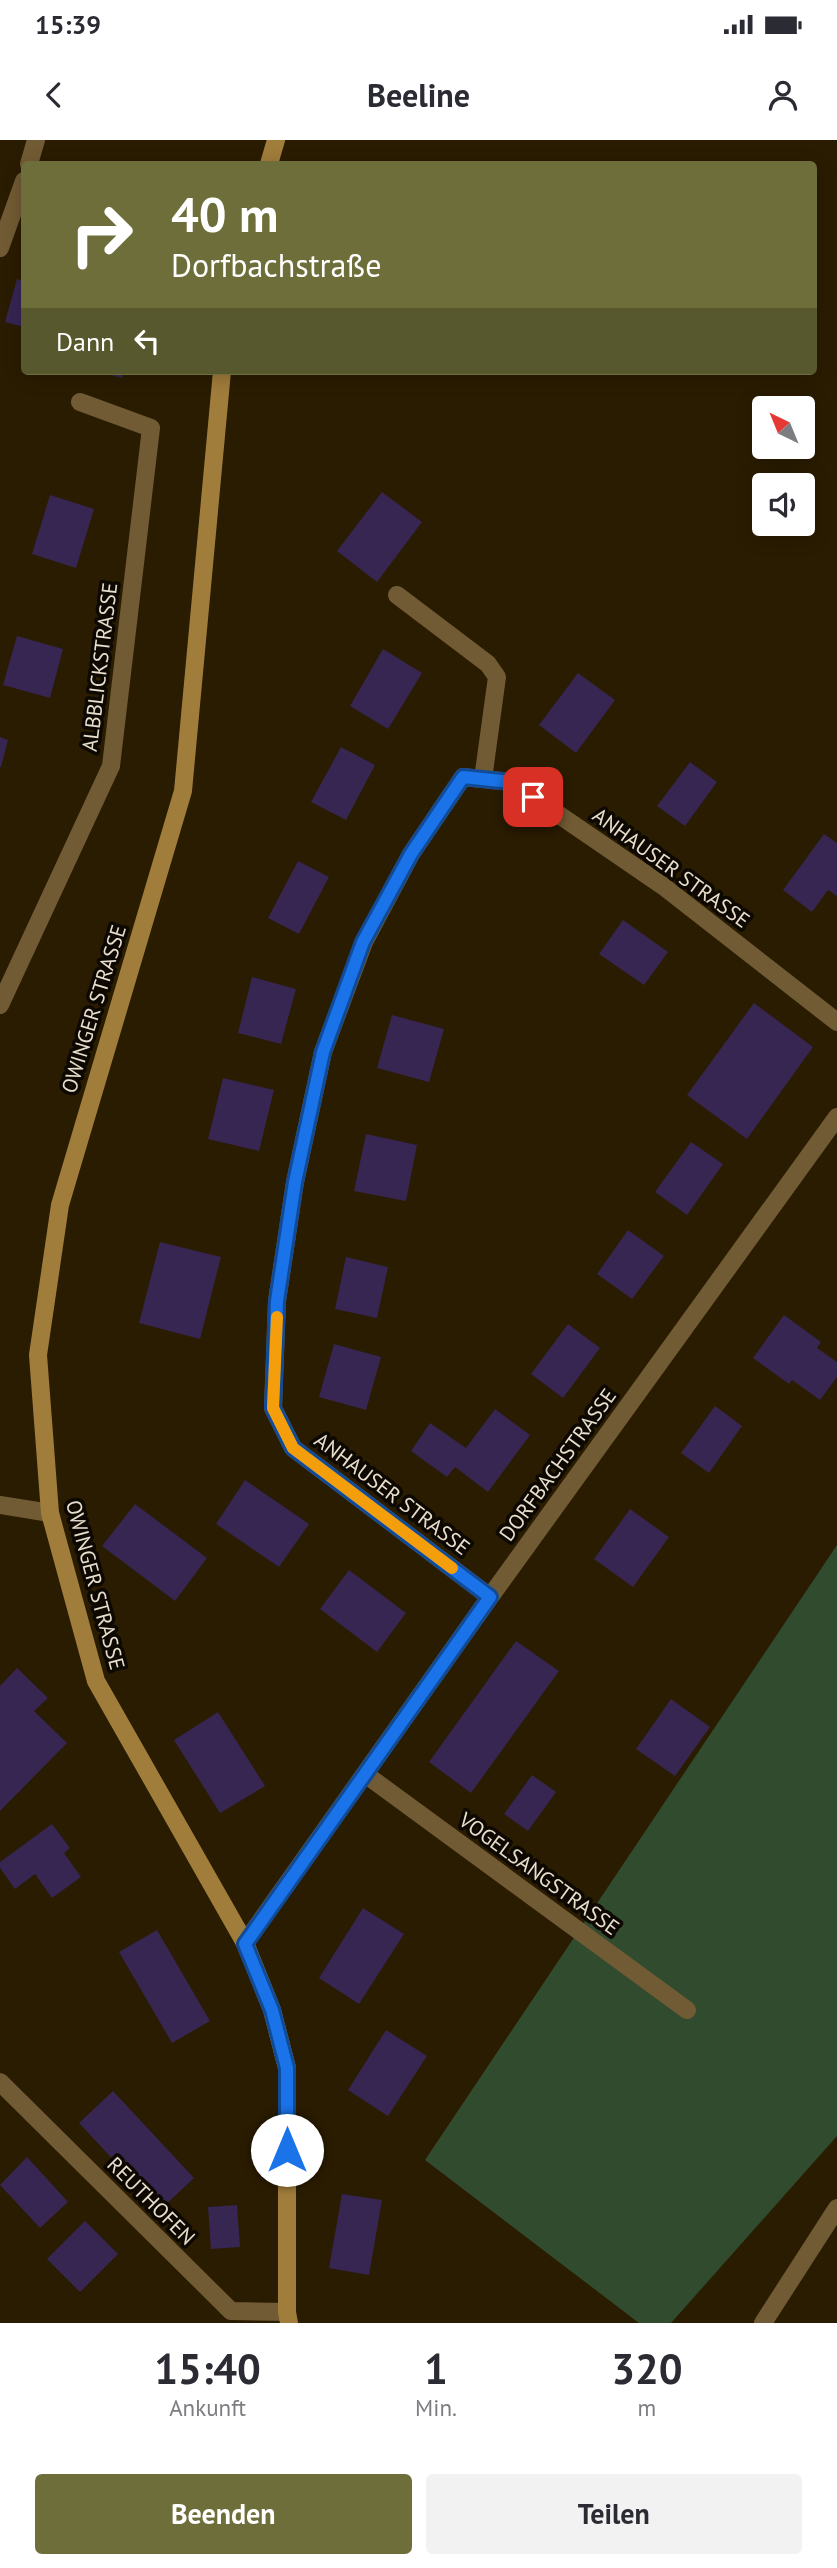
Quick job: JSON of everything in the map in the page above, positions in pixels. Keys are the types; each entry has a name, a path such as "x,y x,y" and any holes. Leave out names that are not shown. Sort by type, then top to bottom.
{"main road":[{"path":"270,161 276,140"},
{"name":"OWINGER STRASSE","path":"222,375 183,791 60,1205 38,1355 50,1513 96,1681 245,1944 272,2010 287,2068 288,2318"}],"street":[{"path":"30,161 36,140"},
{"path":"0,248 21,189"},
{"name":"ALBBLICKSTRASSE","path":"0,1005 111,766 151,428 80,402"},
{"path":"397,595 488,664 497,677 483,779"},
{"name":"ANHAUSER STRASSE","path":"490,1597 293,1448 273,1408 277,1301 295,1182 323,1052 363,942 411,854 463,777 511,782 652,879 837,1022"},
{"name":"DORFBACHSTRASSE","path":"245,1944 490,1597 837,1117"},
{"path":"0,1505 50,1513"},
{"name":"VOGELSANGSTRASSE","path":"365,1774 687,2010"},
{"name":"REUTHOFEN","path":"0,2082 231,2311 288,2318"},
{"path":"763,2323 837,2207"}],"green space":[{"path":"837,1545 837,2136 671,2323 639,2323 425,2160"}],"building":[{"path":"17,279 21,280 21,326 5,322"},
{"path":"382,492 422,522 377,582 337,551"},
{"path":"50,495 94,509 76,568 32,554"},
{"path":"17,636 63,649 50,698 3,685"},
{"path":"383,649 422,673 388,729 350,706"},
{"path":"578,673 615,700 576,753 539,725"},
{"path":"0,737 8,740 1,767 0,767"},
{"path":"341,747 375,765 346,820 311,802"},
{"path":"690,762 717,782 685,826 657,806"},
{"path":"824,834 837,843 837,896 828,890 812,912 783,890"},
{"path":"298,861 329,877 299,934 268,918"},
{"path":"623,920 668,952 644,985 599,954"},
{"path":"252,977 296,989 281,1044 238,1033"},
{"path":"754,1003 813,1047 747,1139 687,1095"},
{"path":"392,1015 444,1029 429,1082 377,1068"},
{"path":"223,1078 274,1090 259,1151 208,1139"},
{"path":"366,1134 417,1145 406,1201 354,1191"},
{"path":"691,1142 723,1164 687,1215 655,1192"},
{"path":"628,1230 664,1256 632,1299 597,1274"},
{"path":"160,1242 221,1257 200,1339 139,1323"},
{"path":"346,1257 388,1267 377,1318 335,1309"},
{"path":"784,1315 821,1342 817,1348 837,1362 837,1377 820,1400 792,1380 789,1384 753,1358"},
{"path":"568,1324 600,1348 563,1398 531,1374"},
{"path":"334,1344 381,1357 366,1410 319,1397"},
{"path":"715,1406 742,1426 709,1473 681,1453"},
{"path":"495,1409 530,1435 488,1492 455,1467 447,1477 411,1451 430,1423 466,1448"},
{"path":"245,1480 309,1524 279,1567 216,1524"},
{"path":"135,1504 207,1558 175,1601 102,1546"},
{"path":"630,1509 669,1537 633,1587 594,1559"},
{"path":"349,1570 406,1613 377,1652 320,1609"},
{"path":"516,1641 559,1671 471,1793 429,1762"},
{"path":"17,1668 48,1698 34,1711 67,1743 0,1811 0,1686"},
{"path":"671,1699 710,1727 675,1776 636,1749"},
{"path":"218,1712 265,1786 220,1813 174,1740"},
{"path":"532,1775 556,1792 528,1831 504,1814"},
{"path":"52,1824 70,1848 64,1853 81,1877 52,1898 35,1874 15,1889 0,1868 0,1862"},
{"path":"363,1908 404,1934 359,2004 319,1978"},
{"path":"157,1930 210,2021 172,2043 119,1952"},
{"path":"386,2030 427,2056 388,2116 348,2090"},
{"path":"113,2091 194,2178 160,2210 79,2123"},
{"path":"27,2157 68,2202 40,2228 0,2185"},
{"path":"342,2194 382,2200 369,2275 329,2268"},
{"path":"237,2205 240,2247 211,2249 208,2207"},
{"path":"85,2221 118,2254 80,2292 47,2259"}],"slow traffic":[{"path":"277,1317 273,1408 293,1448 452,1568"}],"route":[{"path":"287,2150 287,2068 272,2010 245,1944 490,1597 293,1448 273,1408 277,1301 295,1182 323,1052 363,942 411,854 463,777 511,782 533,797"}]}
